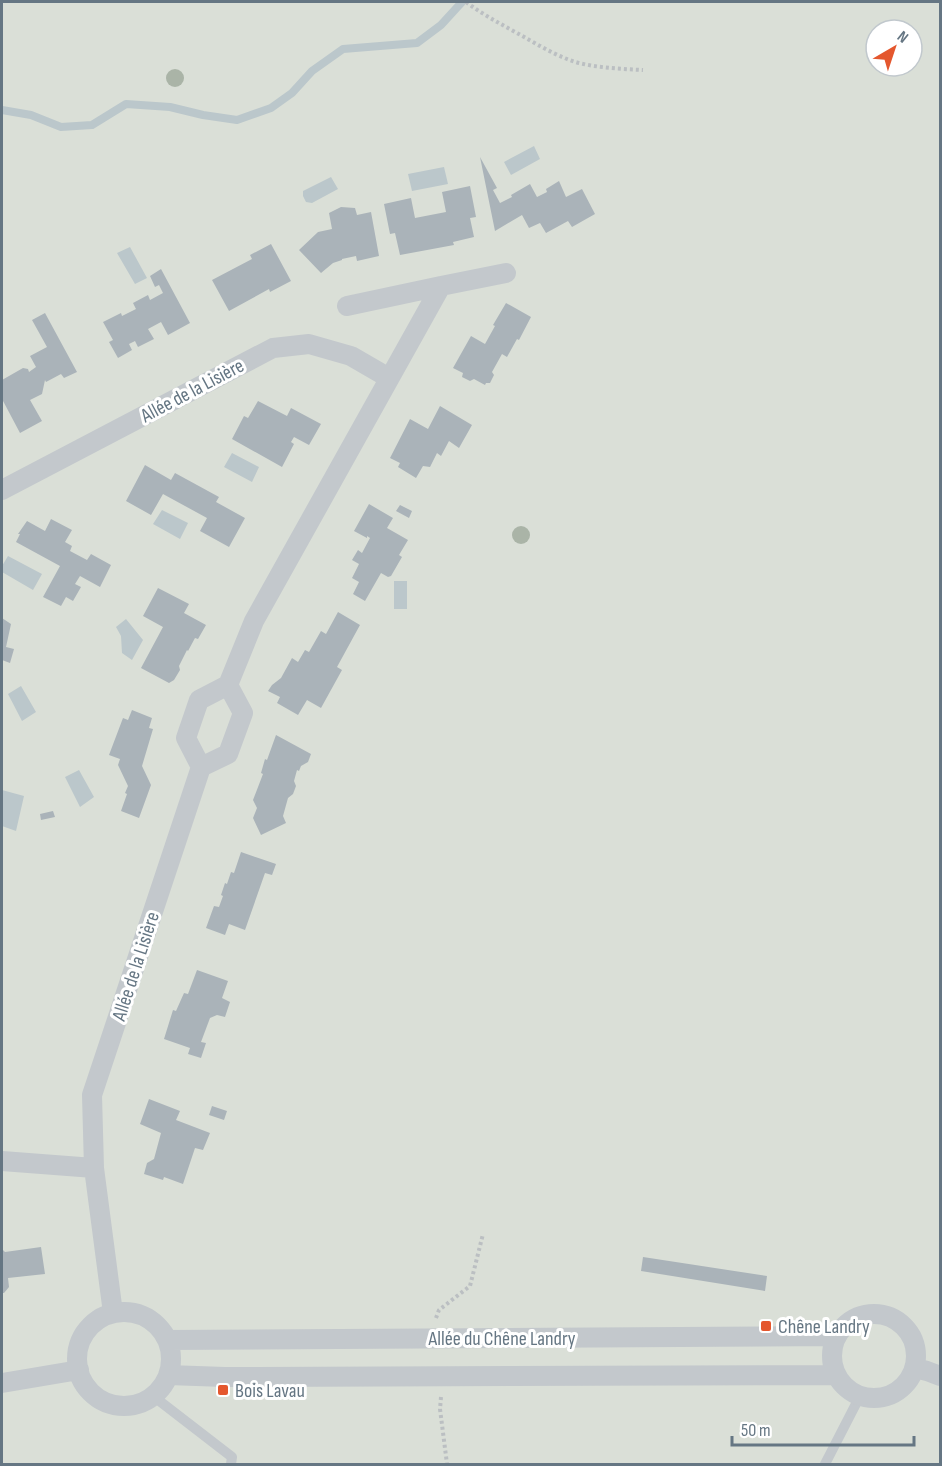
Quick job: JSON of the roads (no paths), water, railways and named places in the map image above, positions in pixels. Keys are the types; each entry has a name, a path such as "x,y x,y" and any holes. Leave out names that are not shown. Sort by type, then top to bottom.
{"street":[{"path":"347,306 506,273"},
{"path":"228,685 243,713 228,754 201,767 186,738 199,700 228,685 254,621 441,286"},
{"name":"Allée de la Lisière","path":"2,490 273,348 309,344 351,356 389,378"},
{"name":"Allée de la Lisière","path":"113,1313 94,1168 92,1095 201,767"},
{"path":"2,1161 94,1168"},
{"path":"113,1313 139,1314 151,1320 167,1340 171,1352 171,1364 162,1387 153,1396 140,1403 124,1406 109,1404 85,1385 77,1356 80,1342 88,1329 99,1319 113,1313"},
{"path":"874,1313 890,1317 903,1325 912,1338 916,1353 915,1368 909,1381 893,1394 873,1399 860,1396 845,1388 835,1374 831,1355 836,1336 846,1324 859,1316 874,1313"},
{"name":"Allée du Chêne Landry","path":"167,1340 836,1336"},
{"path":"915,1368 940,1376"},
{"path":"2,1383 79,1370"},
{"name":"Allée du Chêne Landry","path":"168,1375 260,1377 835,1374"}],"lane":[{"path":"153,1396 232,1457 231,1464"},
{"path":"825,1464 860,1396"}],"waterway":[{"path":"2,110 31,115 61,127 92,125 126,104 170,107 237,120 271,108 292,93 312,71 343,49 417,43 441,25 462,2"}],"place":[{"name":"Chêne Landry","path":"766,1326"},
{"name":"Bois Lavau","path":"223,1390"}]}
